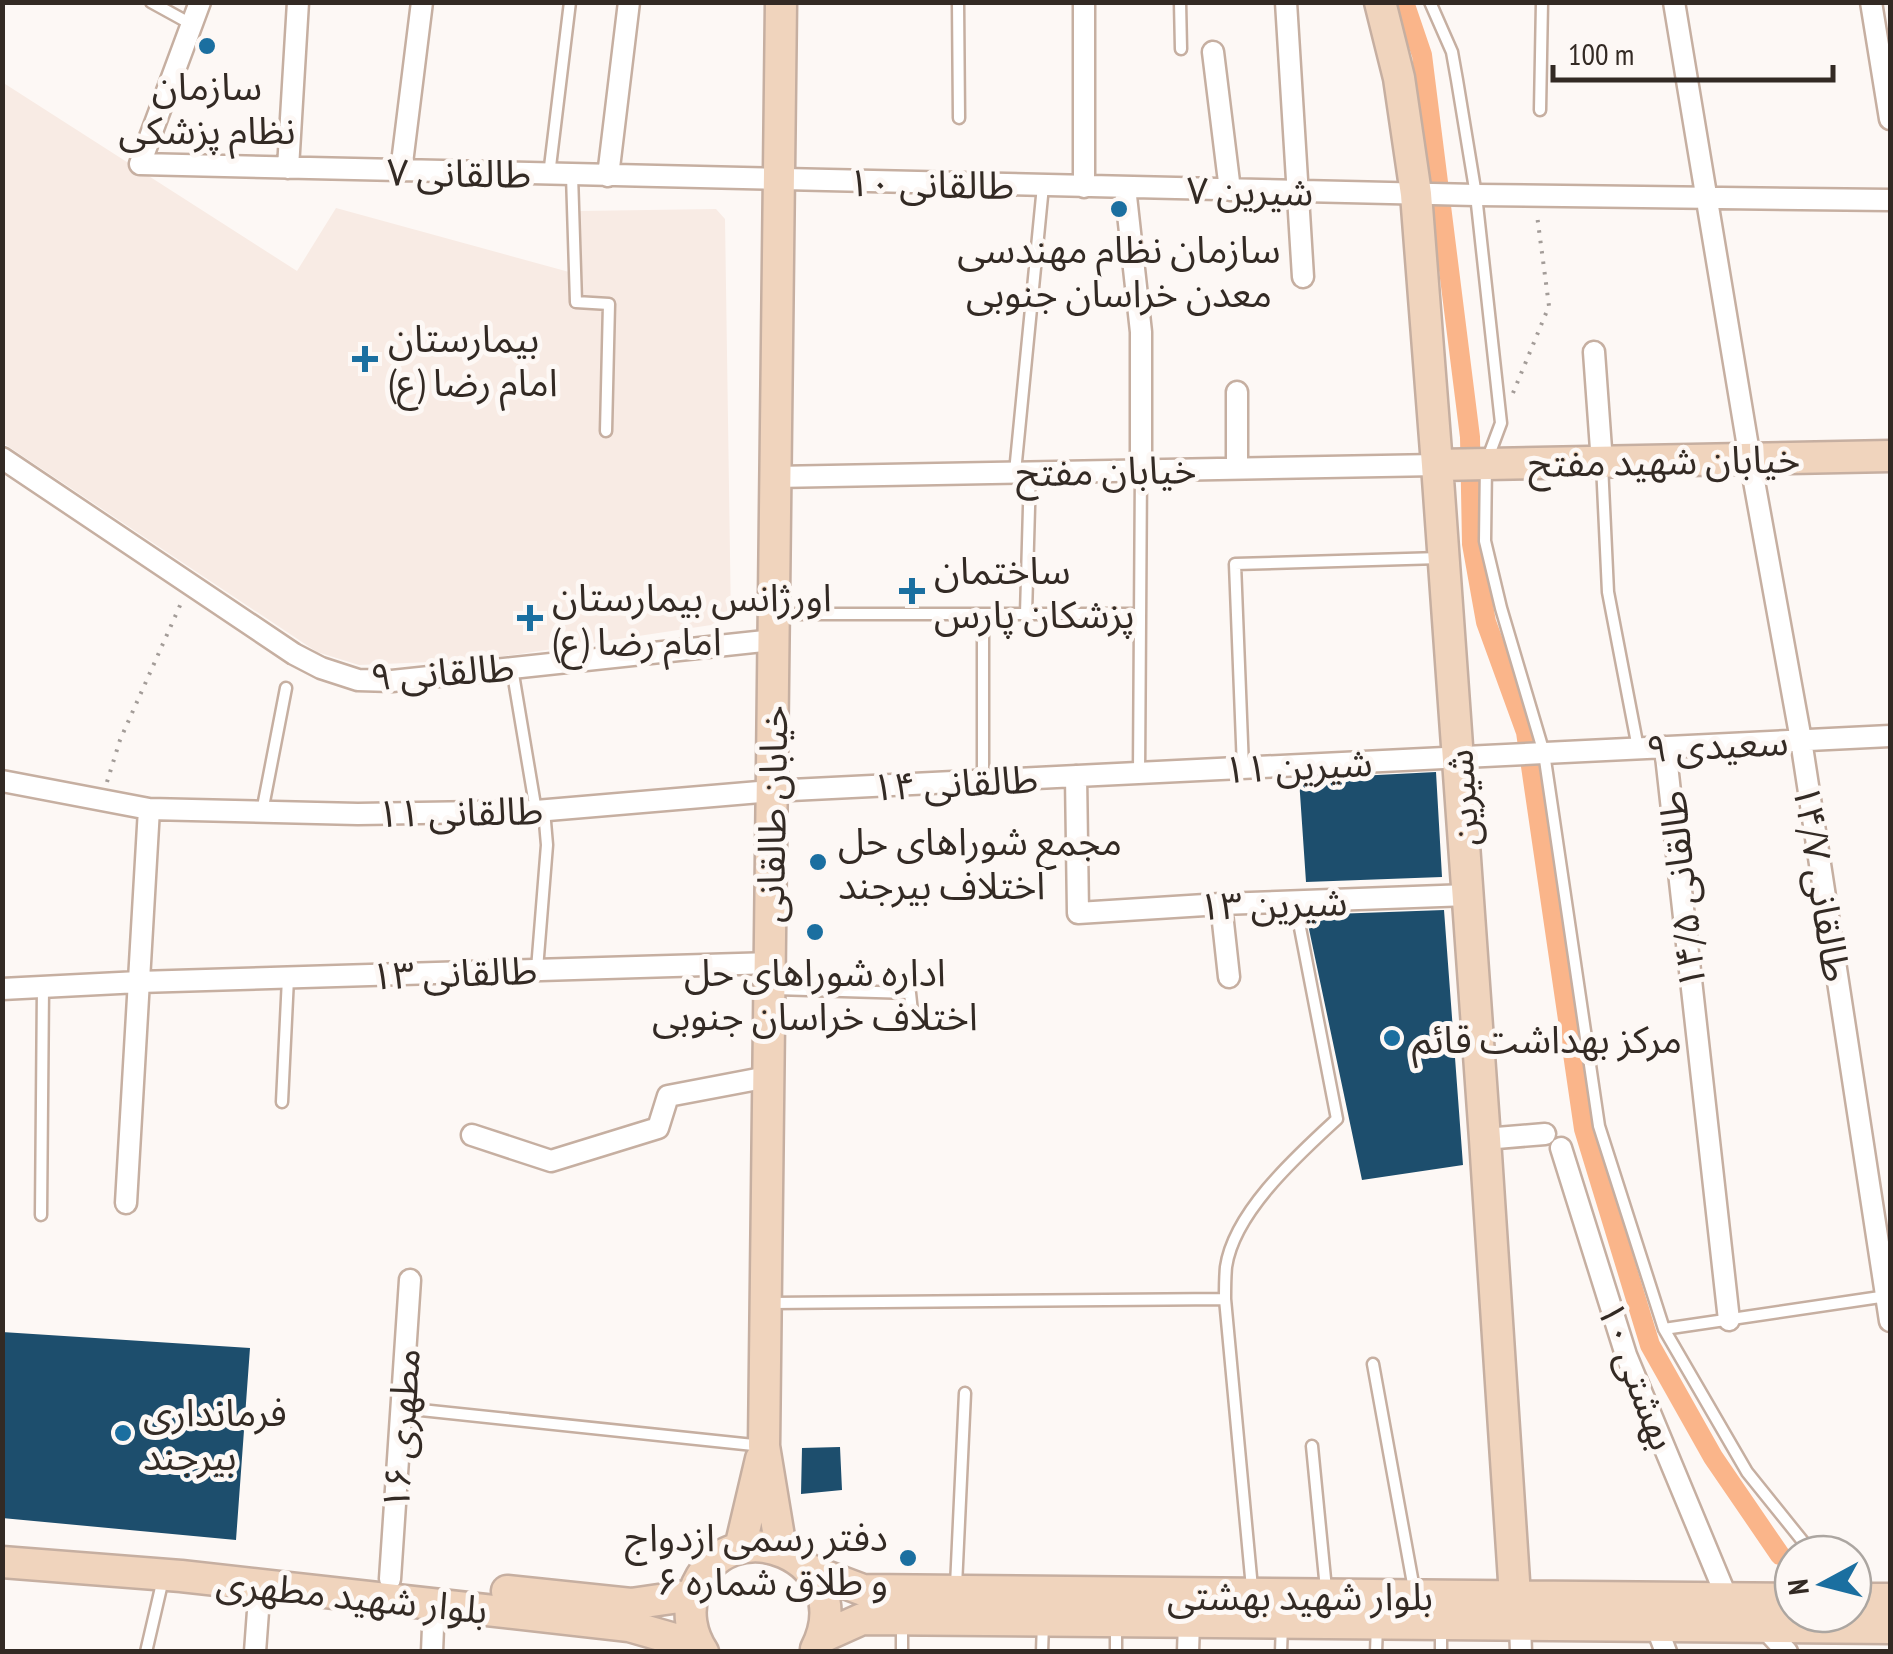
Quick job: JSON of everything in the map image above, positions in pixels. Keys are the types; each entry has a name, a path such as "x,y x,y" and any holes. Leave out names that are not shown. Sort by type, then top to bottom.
{"main road":[{"name":"خیابان طالقانی","path":"764,1446 781,2"},
{"name":"شیرین","path":"1380,2 1400,78 1416,194 1518,1624"},
{"name":"خیابان شهید مفتح","path":"1437,465 1890,456"},
{"path":"740,1548 764,1446"},
{"path":"700,1649 690,1612 693,1595 710,1565 740,1548 761,1545 781,1550 764,1446"},
{"name":"بلوار شهید مطهری","path":"2,1542 183,1556 631,1604 693,1595"},
{"name":"بلوار شهید بهشتی","path":"781,1550 810,1570 863,1590 1415,1596 1518,1624 1661,1639 1764,1627 1885,1636"},
{"name":"بلوار شهید مطهری","path":"2,1562 164,1574 629,1626 700,1649"},
{"path":"810,1570 825,1602 826,1620 818,1644"},
{"name":"بلوار شهید بهشتی","path":"818,1644 862,1619 1043,1620 1116,1636 1441,1638 1518,1624 1727,1598 1773,1598"}],"street":[{"path":"191,24 200,2"},
{"path":"288,168 298,2"},
{"path":"401,171 422,2"},
{"path":"608,176 629,2"},
{"path":"1084,2 1084,187"},
{"path":"1286,2 1304,276"},
{"name":"طالقانی ۱۴/۷","path":"1674,2 1801,740 1890,1320"},
{"path":"1871,2 1890,118"},
{"name":"طالقانی ۷","path":"191,24 140,164 779,180"},
{"path":"1213,52 1230,190"},
{"name":"طالقانی ۱۰","path":"779,180 1084,187"},
{"name":"شیرین ۷","path":"1084,187 1890,200"},
{"path":"1125,187 1141,332 1140,469"},
{"path":"1594,352 1602,463"},
{"path":"1237,392 1237,467"},
{"name":"طالقانی ۹","path":"2,458 294,654 358,680 392,681 512,667 773,627"},
{"name":"خیابان مفتح","path":"775,477 1437,465"},
{"name":"سعیدی ۹","path":"1502,755 1890,736"},
{"name":"طالقانی ۱۴/۵","path":"1665,747 1729,1320"},
{"name":"شیرین ۱۱","path":"1138,773 1502,755"},
{"name":"طالقانی ۱۴","path":"772,791 1138,773"},
{"name":"شیرین ۱۳","path":"1076,776 1078,912 1468,895"},
{"name":"طالقانی ۱۱","path":"2,781 149,809 358,814 540,811 772,791"},
{"path":"126,1203 149,809"},
{"path":"1222,904 1228,977"},
{"name":"طالقانی ۱۳","path":"2,990 536,969 769,976"},
{"path":"472,1136 551,1161 658,1128 668,1096 768,1077"},
{"name":"بهشتی ۱۰","path":"1485,1140 1553,1141 1626,1356 1727,1598"},
{"name":"مطهری ۱۶","path":"390,1578 410,1280"},
{"path":"255,1652 260,1584"},
{"path":"432,1652 434,1603"},
{"path":"1764,1627 1787,1652"}],"lane":[{"path":"151,2 191,24"},
{"path":"549,175 570,2"},
{"path":"958,2 959,118"},
{"path":"1180,2 1181,50"},
{"path":"1430,2 1452,52 1457,80 1476,195 1500,424 1486,463 1485,541 1544,753 1599,1126 1664,1329 1746,1472 1797,1534"},
{"path":"1540,110 1542,2"},
{"path":"572,175 576,302 609,304 606,431"},
{"path":"1026,614 1022,472 1043,186"},
{"path":"1602,463 1608,592 1638,748"},
{"path":"1138,773 1140,469"},
{"path":"1243,768 1234,564 1443,558"},
{"path":"773,627 983,614 1140,614"},
{"path":"983,614 983,780"},
{"path":"512,667 547,845 536,969"},
{"path":"262,812 286,688"},
{"path":"1252,1594 1225,1299 1226,1264 1242,1226 1282,1171 1337,1119 1295,902"},
{"path":"769,976 910,992 912,1021"},
{"path":"282,1102 288,977"},
{"path":"41,1215 43,987"},
{"path":"1664,1329 1889,1296"},
{"path":"766,1304 1225,1299"},
{"path":"1373,1364 1415,1596"},
{"path":"956,1592 966,1392"},
{"path":"402,1408 764,1446"},
{"path":"1312,1446 1327,1595"},
{"path":"146,1652 164,1574"},
{"path":"902,1619 902,1652"},
{"path":"1042,1652 1043,1620"}],"path":[{"path":"1500,424 1550,306 1534,196"},
{"path":"102,800 120,740 189,585"}],"shaded area":[{"name":"بیمارستان امام رضا (ع)","path":"2,82 297,271 336,208 580,275 579,211 716,209 725,219 731,622 479,660 359,665 317,652 3,443"}],"building":[{"path":"1436,772 1442,877 1306,882 1299,779"},
{"name":"مرکز بهداشت قائم","path":"1444,910 1463,1165 1362,1180 1306,915"},
{"name":"فرمانداری بیرجند","path":"2,1332 250,1348 236,1540 2,1518"},
{"path":"840,1447 842,1490 801,1494 802,1448"}],"waterway":[{"path":"1404,2 1422,55 1470,437 1472,544 1486,622 1526,732 1584,1129 1650,1345 1713,1457 1773,1545"}],"place":[{"name":"سازمان نظام پزشکی","path":"207,46"},
{"name":"سازمان نظام مهندسی معدن خراسان جنوبی","path":"1119,209"},
{"name":"بیمارستان امام رضا (ع)","path":"365,359"},
{"name":"ساختمان پزشکان پارس","path":"912,591"},
{"name":"اورژانس بیمارستان امام رضا (ع)","path":"530,618"},
{"name":"مجمع شوراهای حل اختلاف بیرجند","path":"818,862"},
{"name":"اداره شوراهای حل اختلاف خراسان جنوبی","path":"815,932"},
{"name":"مرکز بهداشت قائم","path":"1392,1038"},
{"name":"فرمانداری بیرجند","path":"123,1433"},
{"name":"دفتر رسمی ازدواج و طلاق شماره ۶","path":"908,1558"}]}
